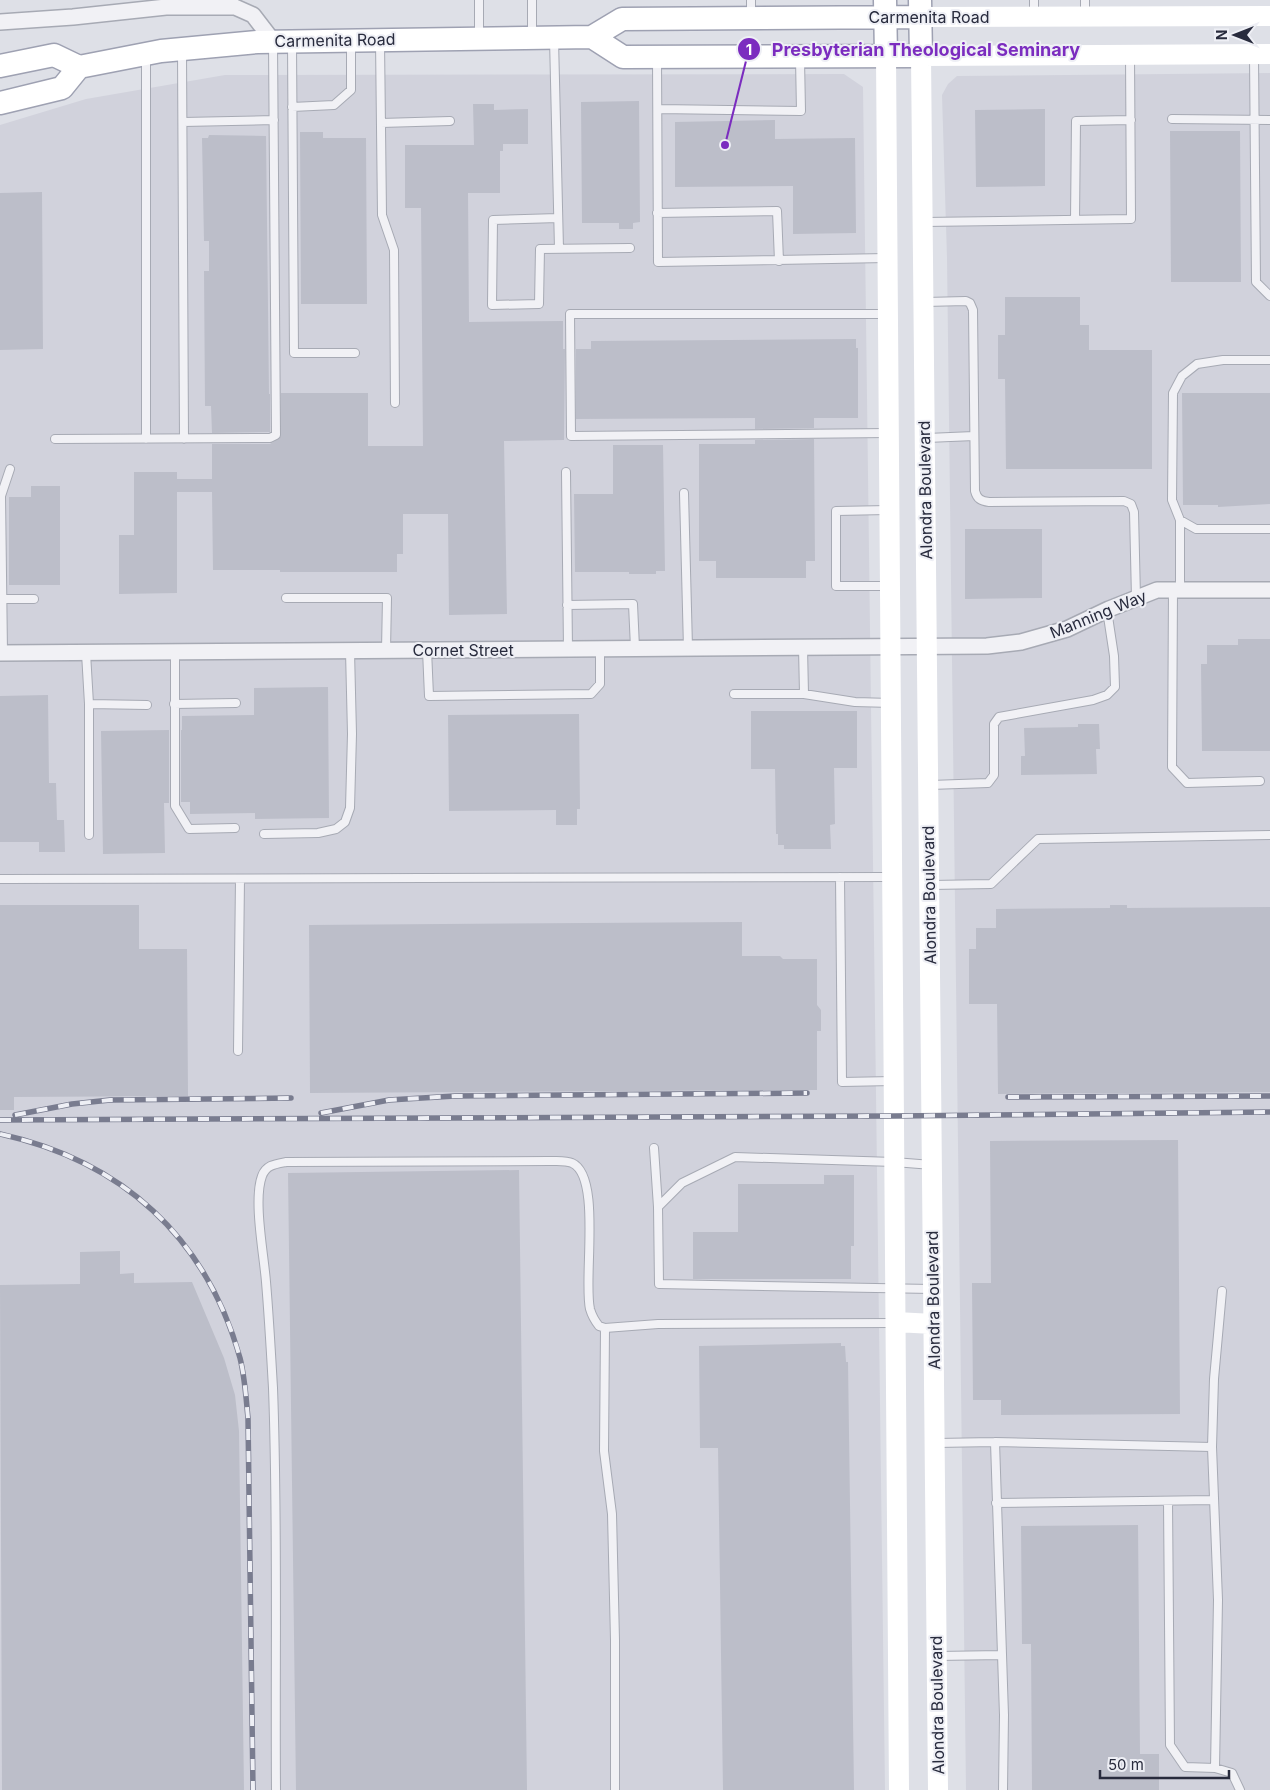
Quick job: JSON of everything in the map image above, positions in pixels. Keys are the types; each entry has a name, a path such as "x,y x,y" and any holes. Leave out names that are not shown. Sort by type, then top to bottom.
{"main road":[{"name":"Alondra Boulevard","path":"920,8 938,1790"},
{"name":"Carmenita Road","path":"80,67 146,53 182,48 283,41 592,37 622,19 751,9 1085,8 1270,16"},
{"path":"885,9 899,1790"},
{"path":"592,37 623,57 1262,54"},
{"path":"0,66 54,55 80,67 62,88 0,103"},
{"path":"896,1322 933,1324"}],"street":[{"path":"0,22 131,5 166,7 234,4 253,15 283,41"},
{"name":"Manning Way","path":"926,646 987,646 1020,642 1067,629 1107,610 1157,590 1270,590"},
{"name":"Cornet Street","path":"1,653 926,646"}],"lane":[{"path":"479,0 479,38"},
{"path":"532,0 532,38"},
{"path":"554,37 559,249"},
{"path":"292,107 334,105 351,90 351,39"},
{"path":"380,39 382,215 394,250 395,403"},
{"path":"283,41 292,107 294,353 355,353"},
{"path":"55,439 276,437 274,120 283,41"},
{"path":"182,48 184,439"},
{"path":"146,53 146,439"},
{"path":"1262,54 1254,120 1256,282 1270,296"},
{"path":"922,222 1131,219 1130,55"},
{"path":"658,109 801,111 800,56"},
{"path":"657,57 658,262 888,258"},
{"path":"1172,119 1270,120"},
{"path":"183,122 274,120"},
{"path":"1075,220 1076,121 1130,120"},
{"path":"381,123 450,121"},
{"path":"657,213 778,211 779,261"},
{"path":"558,218 493,220 492,304 539,304 540,249 630,248"},
{"path":"923,302 966,300 970,303 973,310 975,491 977,497 982,501 1124,501 1130,504 1134,512 1136,598"},
{"path":"888,314 570,314 571,436 889,433"},
{"path":"1260,781 1187,783 1172,767 1176,590 1180,520 1172,500 1173,393 1182,376 1197,364 1223,360 1270,360"},
{"path":"924,438 974,436"},
{"path":"1,653 1,496 10,469"},
{"path":"566,472 568,649"},
{"path":"684,493 688,648"},
{"path":"890,510 836,511 836,586 890,586"},
{"path":"1180,520 1196,529 1270,529"},
{"path":"286,598 387,598 386,650"},
{"path":"1,599 34,599"},
{"path":"567,605 633,604 635,648"},
{"path":"928,785 988,783 994,775 994,724 999,717 1093,700 1107,695 1115,687 1114,656 1107,610"},
{"path":"803,647 804,694"},
{"path":"427,650 429,696 591,694 600,684 600,649"},
{"path":"264,834 318,834 336,829 345,822 350,808 352,734 350,650"},
{"path":"175,652 175,806 189,829 235,828"},
{"path":"86,653 89,704 89,835"},
{"path":"734,694 804,694 855,702 891,703"},
{"path":"174,704 236,703"},
{"path":"89,704 147,705"},
{"path":"929,885 991,884 1038,839 1270,835"},
{"path":"840,878 842,1082 894,1081"},
{"path":"0,879 892,878"},
{"path":"238,1051 240,879"},
{"path":"654,1148 658,1207 659,1284 933,1288"},
{"path":"658,1207 682,1183 735,1157 932,1165"},
{"path":"276,1790 273,1388 260,1215 261,1179 265,1169 273,1164 286,1162 572,1162 579,1168 585,1181 590,1213 588,1282 590,1307 592,1316 599,1326 605,1328 658,1324 896,1322"},
{"path":"1214,1768 1218,1600 1212,1446 1214,1379 1222,1291"},
{"path":"605,1328 604,1451 612,1514 615,1640 615,1790"},
{"path":"934,1443 995,1442 1212,1446"},
{"path":"995,1442 1004,1715 1004,1790"},
{"path":"996,1503 1214,1500"},
{"path":"1168,1501 1170,1745 1185,1767 1214,1768 1232,1773 1240,1790"},
{"path":"937,1656 1002,1655"}],"shaded area":[{"path":"1270,73 1270,1790 966,1790 947,258 942,95 948,84 957,76"},
{"path":"844,74 863,87 885,1790 0,1790 0,125 86,99 225,75"}],"building":[{"path":"639,101 640,222 633,223 633,229 619,229 619,223 582,223 581,102"},
{"path":"473,104 494,104 494,110 528,109 528,144 503,144 503,151 500,151 500,193 468,193 469,322 563,321 563,349 565,349 564,440 504,441 507,614 449,615 448,514 403,514 403,554 397,554 397,572 213,570 212,492 177,492 177,593 119,594 119,535 134,535 134,472 177,472 177,479 212,479 212,444 270,444 280,438 281,393 368,393 368,446 423,446 421,208 405,208 405,145 474,145"},
{"path":"1045,109 1045,186 976,187 975,110"},
{"path":"775,120 775,139 855,138 856,233 793,234 793,186 675,187 675,122"},
{"path":"1170,131 1240,131 1241,282 1171,282"},
{"path":"300,132 323,132 323,138 366,138 367,304 301,304"},
{"path":"209,135 266,136 270,432 212,433 211,406 205,406 204,271 209,271 209,241 204,241 202,138 208,138"},
{"path":"42,192 43,349 0,350 0,193"},
{"path":"1005,297 1080,297 1080,325 1089,325 1089,350 1152,350 1152,469 1006,469 1005,379 998,379 998,335 1005,335"},
{"path":"856,339 856,348 858,348 858,418 814,418 814,428 755,429 755,418 576,419 576,349 591,349 591,341"},
{"path":"1182,393 1270,393 1270,504 1218,507 1218,505 1183,505"},
{"path":"814,439 815,561 806,561 806,578 716,578 716,561 699,561 699,444 755,444 755,440"},
{"path":"613,445 663,445 665,571 656,571 656,574 575,572 574,494 613,494"},
{"path":"31,486 60,486 60,585 9,585 9,497 31,497"},
{"path":"965,529 1042,529 1042,598 965,599"},
{"path":"1238,639 1270,639 1270,751 1202,751 1201,664 1207,664 1207,645 1238,645"},
{"path":"328,687 329,818 255,819 255,813 190,814 190,802 181,802 182,716 254,715 254,688"},
{"path":"48,695 49,783 56,783 57,820 64,820 65,852 39,852 39,842 0,842 0,696"},
{"path":"751,711 857,711 857,768 834,768 835,824 830,825 831,849 784,849 784,845 778,845 778,834 776,834 775,769 751,769"},
{"path":"579,714 580,809 577,809 577,825 556,825 556,810 449,811 448,715"},
{"path":"1078,724 1099,724 1100,749 1096,749 1097,774 1021,775 1021,756 1025,756 1024,728 1078,727"},
{"path":"169,730 169,803 164,803 165,853 103,854 101,731"},
{"path":"0,905 139,905 139,949 187,949 188,1096 14,1097 14,1110 0,1110"},
{"path":"1110,905 1127,905 1127,908 1270,907 1270,1092 998,1094 997,1004 969,1004 969,949 976,949 976,928 996,928 996,909 1110,908"},
{"path":"742,922 742,956 780,956 783,959 817,959 817,1005 821,1010 821,1031 817,1031 817,1090 310,1093 309,925"},
{"path":"1178,1140 1180,1414 1001,1415 1001,1400 973,1400 972,1283 991,1283 990,1141"},
{"path":"519,1170 527,1790 296,1790 288,1173"},
{"path":"824,1175 854,1175 854,1246 851,1246 851,1279 693,1279 693,1232 738,1232 738,1184 824,1184"},
{"path":"120,1251 120,1274 134,1273 134,1283 192,1282 224,1358 235,1395 239,1431 244,1790 2,1790 0,1285 80,1284 80,1252"},
{"path":"841,1343 841,1346 845,1346 846,1362 848,1362 854,1790 723,1790 718,1448 700,1448 699,1346"},
{"path":"1138,1525 1140,1754 1159,1754 1159,1790 1032,1790 1031,1644 1022,1644 1021,1526"}],"railway":[{"path":"321,1113 389,1100 455,1096 807,1093"},
{"path":"1008,1097 1270,1096"},
{"path":"15,1115 72,1104 110,1100 291,1098"},
{"path":"0,1120 894,1116 1270,1112"},
{"path":"0,1134 44,1146 84,1163 121,1185 153,1211 181,1241 205,1276 225,1315 242,1366 248,1418 253,1790"}],"place":[{"name":"Presbyterian Theological Seminary","path":"725,145"}]}
